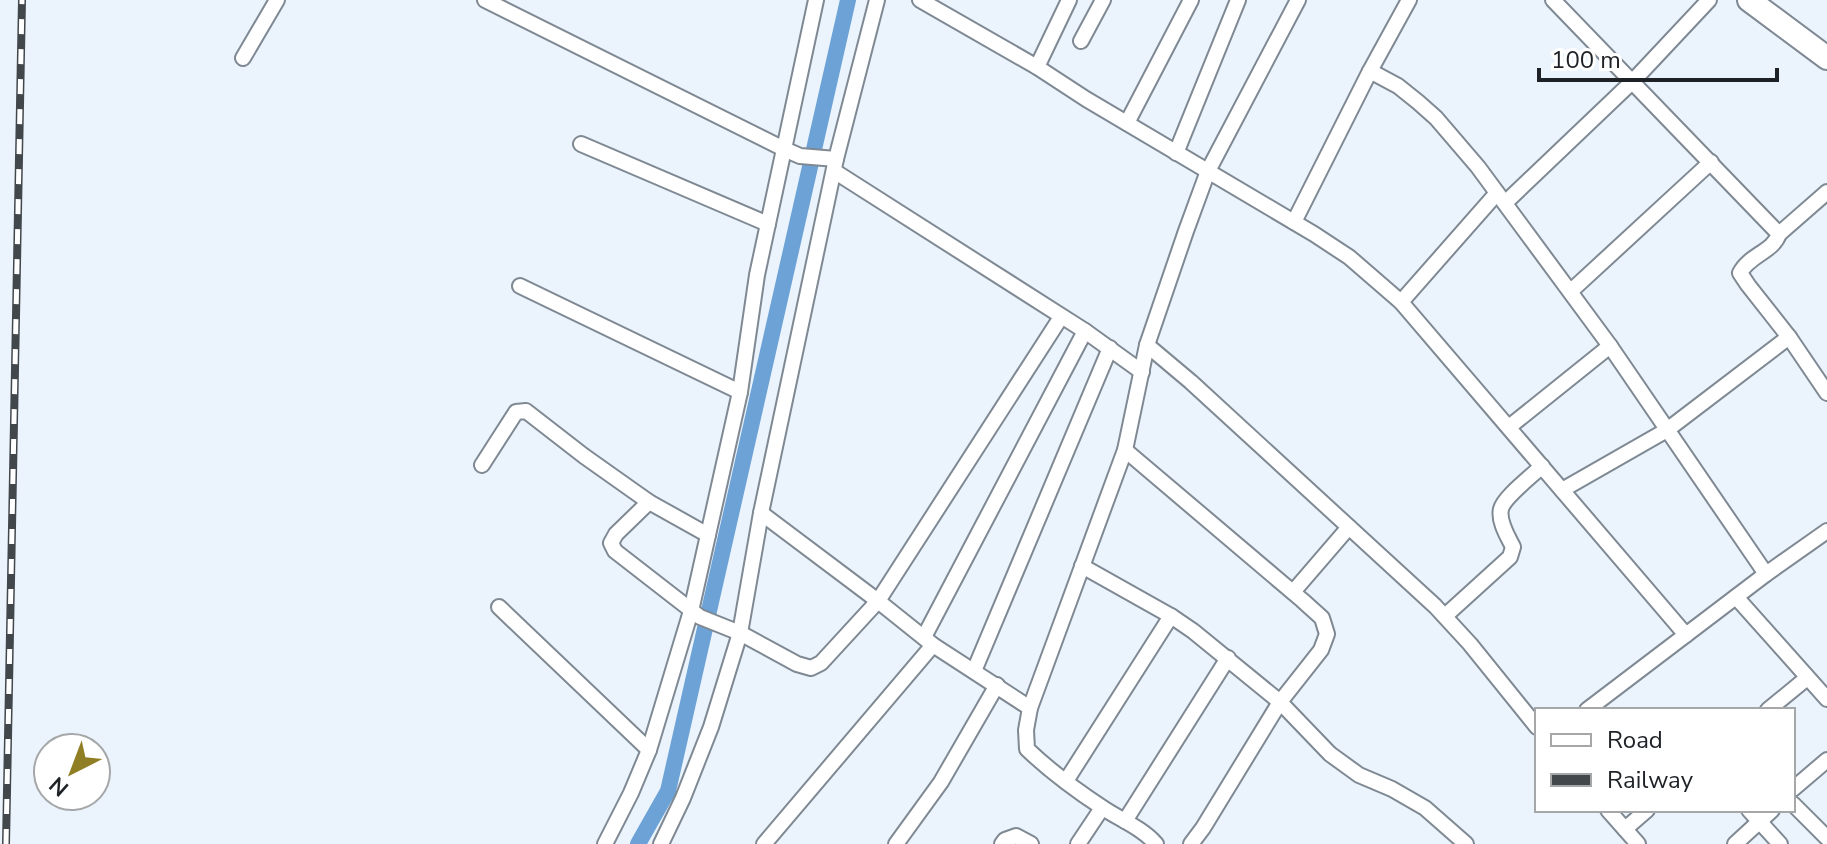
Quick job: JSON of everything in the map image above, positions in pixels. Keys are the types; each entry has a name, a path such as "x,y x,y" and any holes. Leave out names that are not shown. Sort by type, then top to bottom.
{"street":[{"path":"243,58 277,0"},
{"path":"485,0 784,149 831,163 1142,372"},
{"path":"605,844 649,750 696,614 708,535 740,392 757,275 816,0"},
{"path":"661,844 711,727 761,513 831,163 877,0"},
{"path":"920,0 1037,67 1349,257 1401,302 1686,635"},
{"path":"1037,67 1069,0"},
{"path":"1081,41 1103,0"},
{"path":"1127,123 1191,0"},
{"path":"1176,153 1238,0"},
{"path":"1156,844 1148,834 1102,808 1043,765 1027,749 1026,730 1030,708 1125,450 1147,345 1208,171 1298,0"},
{"path":"1294,222 1409,0"},
{"path":"1553,0 1779,234"},
{"path":"1401,302 1501,198 1633,81 1709,0"},
{"path":"1749,0 1827,58"},
{"path":"1370,71 1398,86 1436,118 1478,167 1610,346 1766,574"},
{"path":"581,144 768,224"},
{"path":"1571,291 1711,162"},
{"path":"1827,192 1779,234 1777,241 1745,264 1740,273 1827,393"},
{"path":"520,286 740,392"},
{"path":"649,502 616,534 611,543 615,551 696,614 811,668 821,663 878,601 1061,317"},
{"path":"764,844 929,641 1085,331"},
{"path":"1562,490 1667,430 1789,337"},
{"path":"1147,345 1435,606 1535,725"},
{"path":"1509,427 1610,346"},
{"path":"974,671 1110,348"},
{"path":"482,465 516,412 526,411 649,502 708,535"},
{"path":"1125,450 1322,618 1327,634 1321,650 1280,702 1191,844"},
{"path":"1445,616 1510,557 1513,547 1502,523 1501,510 1507,499 1542,466"},
{"path":"761,513 929,641 1030,708"},
{"path":"1293,592 1349,527"},
{"path":"1590,708 1827,531"},
{"path":"1082,566 1171,616 1280,702 1330,754 1359,775 1425,808 1466,844"},
{"path":"1736,597 1827,699"},
{"path":"499,607 649,750"},
{"path":"1066,781 1171,616"},
{"path":"1125,821 1228,658"},
{"path":"1770,708 1807,678"},
{"path":"898,844 941,782 997,685"},
{"path":"1795,787 1827,760"},
{"path":"1795,806 1827,838"},
{"path":"1078,844 1102,808"},
{"path":"1610,812 1638,844"},
{"path":"1625,829 1645,812"},
{"path":"1751,812 1780,844"},
{"path":"1735,844 1770,812"},
{"path":"1002,844 1016,836 1031,844"}],"waterway":[{"path":"638,844 668,791 848,0"}],"railway":[{"path":"6,844 22,0"}]}
